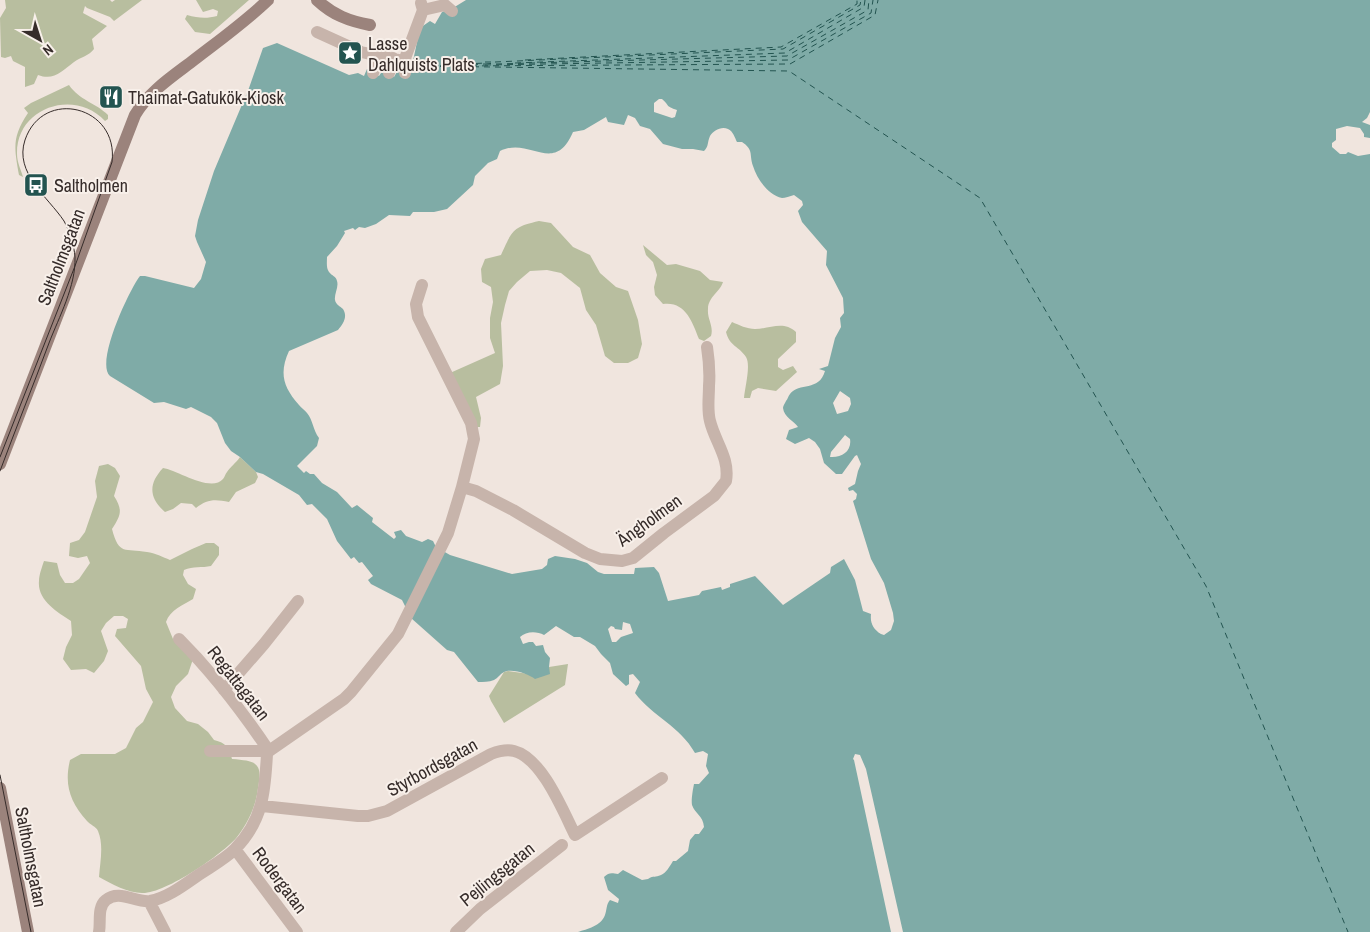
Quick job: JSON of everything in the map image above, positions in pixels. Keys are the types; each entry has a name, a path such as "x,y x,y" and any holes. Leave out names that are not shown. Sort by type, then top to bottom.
{"street":[{"name":"Saltholmsgatan","path":"0,464 140,106 169,79 268,0"},
{"path":"317,0 342,18 370,25"},
{"path":"422,7 445,5 452,11"},
{"path":"422,7 438,18"},
{"path":"389,73 403,65 414,43 422,7"},
{"path":"316,32 361,52 379,56 403,65"},
{"path":"373,73 379,56"},
{"path":"99,932 101,906 109,898 116,895 149,901 170,894 235,849 262,806 268,751 344,699 398,634 448,533 474,439 471,423 418,317 416,304 422,285"},
{"name":"Ängholmen","path":"462,487 476,491 505,506 594,557 622,561 633,558 664,532 714,496 724,486 726,481 723,450 710,424 708,414 710,367 707,347"},
{"path":"224,690 298,601"},
{"name":"Regattagatan","path":"179,639 198,658 247,718 268,751"},
{"name":"Styrbordsgatan","path":"262,806 358,816 379,814 388,811 491,754 511,750 525,757 548,782 575,835 662,778"},
{"path":"210,751 268,751"},
{"name":"Saltholmsgatan","path":"0,788 28,932"},
{"name":"Pejlingsgatan","path":"456,932 480,909 562,845"},
{"name":"Rodergatan","path":"235,849 297,932"},
{"path":"149,901 165,932"}],"green space":[{"path":"5,0 110,0 112,2 115,0 142,0 114,21 110,17 85,6 83,13 107,26 92,39 94,49 62,72 49,77 38,75 34,84 25,87 25,67 13,61 11,56 1,57 0,18 6,8"},
{"path":"196,0 249,0 210,34 195,32 185,19 187,15 202,18 217,16 218,11 213,9 203,12"},
{"path":"69,85 78,94 108,115 108,119 105,121 93,111 78,106 64,105 49,108 36,114 26,124 19,138 17,157 23,177 19,175 15,149 19,129 28,113 24,108"},
{"path":"539,221 551,223 573,247 590,255 600,273 616,287 628,291 638,320 642,344 638,358 628,363 614,363 605,356 596,325 586,310 580,288 561,273 547,270 530,271 509,291 501,323 503,366 500,384 476,397 481,418 480,427 477,427 450,373 495,353 490,338 490,318 493,302 491,287 482,282 481,269 485,259 501,255 514,231 523,225"},
{"path":"643,245 667,265 676,264 700,271 710,280 723,282 709,305 708,313 712,332 711,336 704,341 699,339 694,326 682,309 671,304 663,304 655,295 654,287 657,275 653,262 646,255"},
{"path":"732,322 752,329 776,326 791,328 796,332 796,342 778,359 778,367 783,370 793,366 797,372 776,391 758,388 752,391 750,398 744,398 748,371 747,361 743,353 732,344 726,332"},
{"path":"240,457 256,472 258,477 255,483 236,492 229,502 211,500 196,508 192,504 181,503 165,512 153,496 153,485 163,468 202,482 218,483"},
{"path":"108,464 115,468 120,476 114,496 119,505 120,512 112,529 120,547 128,550 153,553 170,560 206,543 214,543 219,547 219,555 211,566 184,570 183,575 188,584 196,589 193,599 174,611 166,622 173,639 193,659 188,674 176,686 171,697 175,708 187,721 198,724 214,740 224,744 230,751 232,759 256,764 259,773 257,795 253,808 245,826 237,837 193,872 165,887 152,892 142,893 126,890 99,877 100,836 97,829 88,822 76,807 68,785 70,760 81,754 115,754 126,748 153,702 146,689 141,666 115,636 117,629 126,628 128,619 123,616 114,616 106,623 101,631 108,651 104,661 94,673 86,669 71,670 63,659 72,635 71,621 49,605 39,588 44,561 57,563 60,575 65,583 73,583 79,579 90,563 87,556 78,558 69,556 70,543 79,540 85,532 97,497 95,481 99,466"},
{"path":"568,664 565,685 504,723 489,696 504,672 529,674 549,667"}],"water":[{"path":"466,0 1370,0 1370,112 1362,122 1370,125 1370,138 1364,137 1360,128 1347,126 1336,129 1336,140 1332,143 1332,147 1340,154 1348,152 1358,156 1370,154 1370,932 578,932 593,926 603,919 610,900 618,903 619,899 608,890 604,877 606,875 611,873 618,874 623,870 642,880 659,876 666,871 673,861 676,861 688,851 690,840 695,834 699,834 704,827 702,820 693,808 692,800 694,784 699,784 709,773 706,766 708,754 703,751 695,753 682,735 642,701 635,693 640,682 633,674 629,675 629,684 626,686 613,674 610,663 595,646 580,637 574,637 556,626 544,635 532,632 520,637 523,644 533,642 536,646 543,645 545,652 550,658 550,674 535,679 520,672 507,671 494,680 478,682 454,652 447,650 411,618 402,600 371,584 368,580 373,576 362,562 359,563 354,557 351,559 337,541 327,519 312,504 307,505 299,495 263,474 256,472 231,451 225,443 217,423 211,417 191,407 186,409 164,402 154,403 110,376 107,369 107,357 115,326 140,276 194,288 201,279 206,262 195,236 198,220 214,171 249,88 263,48 277,43 349,75 358,73 364,76 367,69 379,76 383,70 394,77 398,70 410,75 420,28 430,21 435,24 442,12","holes":["662,99 669,107 677,110 675,117 672,118 654,112 654,103","628,115 635,118 640,126 650,129 663,144 682,149 704,151 713,132 720,129 728,129 733,133 737,142 742,142 748,147 760,181 772,194 782,198 794,195 802,201 803,205 798,211 802,222 827,251 826,265 843,298 844,313 840,318 841,327 835,338 828,366 819,369 825,371 822,378 814,384 794,390 784,405 785,414 798,427 789,430 786,439 795,444 809,438 815,442 820,449 824,463 836,474 842,474 857,455 861,464 855,484 848,488 849,491 853,490 857,494 856,499 853,501 871,559 884,583 893,613 894,621 891,630 884,635 874,628 871,614 863,611 855,580 844,559 831,567 830,573 783,605 755,576 730,584 730,587 722,590 721,587 702,591 699,595 668,601 659,573 654,567 635,568 634,574 604,574 598,572 587,563 555,556 548,559 547,565 542,569 512,574 450,555 436,547 433,541 428,539 422,542 406,536 401,530 394,532 396,537 394,539 372,522 373,518 357,505 352,508 337,492 322,483 314,474 306,471 304,473 297,466 317,446 319,438 309,416 286,386 284,366 289,351 338,330 342,325 345,315 343,309 335,300 337,281 328,270 327,257 337,246 345,233 344,231 353,228 355,230 359,227 365,228 376,224 389,215 410,216 413,212 434,212 447,209 473,185 475,176 488,163 497,159 500,151 521,148 549,153 558,151 566,145 573,132 584,130 606,117 608,122 624,125","840,391 850,398 851,404 848,411 837,414 833,403","845,435 850,439 848,450 845,453 830,457 831,452","623,622 630,624 633,633 621,637 616,642 612,642 608,629 611,626 622,630"]}],"pier":[{"path":"855,754 860,755 866,769 903,932 891,932 853,759"}],"ferry route":[{"path":"525,60 781,47 857,4 857,0"},
{"path":"495,62 783,49 860,5 861,0"},
{"path":"515,63 785,53 864,7 865,0"},
{"path":"496,64 787,56 868,10 869,0"},
{"path":"485,65 788,60 871,13 873,0"},
{"path":"460,66 790,64 875,15 878,0"},
{"path":"485,62 496,62"},
{"path":"443,65 486,63"},
{"path":"485,64 496,63"},
{"path":"461,65 485,64"},
{"path":"430,66 441,65"},
{"path":"440,66 461,65"},
{"path":"418,66 789,71 980,198 1206,586 1348,932"}],"tram line":[{"path":"0,457 75,266 112,162 111,143 104,127 92,116 78,110 62,109 47,113 34,123 25,140 23,152 28,174 64,221 74,248 75,257 75,268 66,301 0,471"},
{"path":"0,775 31,932"}],"place":[{"name":"Lasse Dahlquists Plats","path":"350,53"},
{"name":"Thaimat-Gatukök-Kiosk","path":"111,97"},
{"name":"Saltholmen","path":"36,185"}]}
